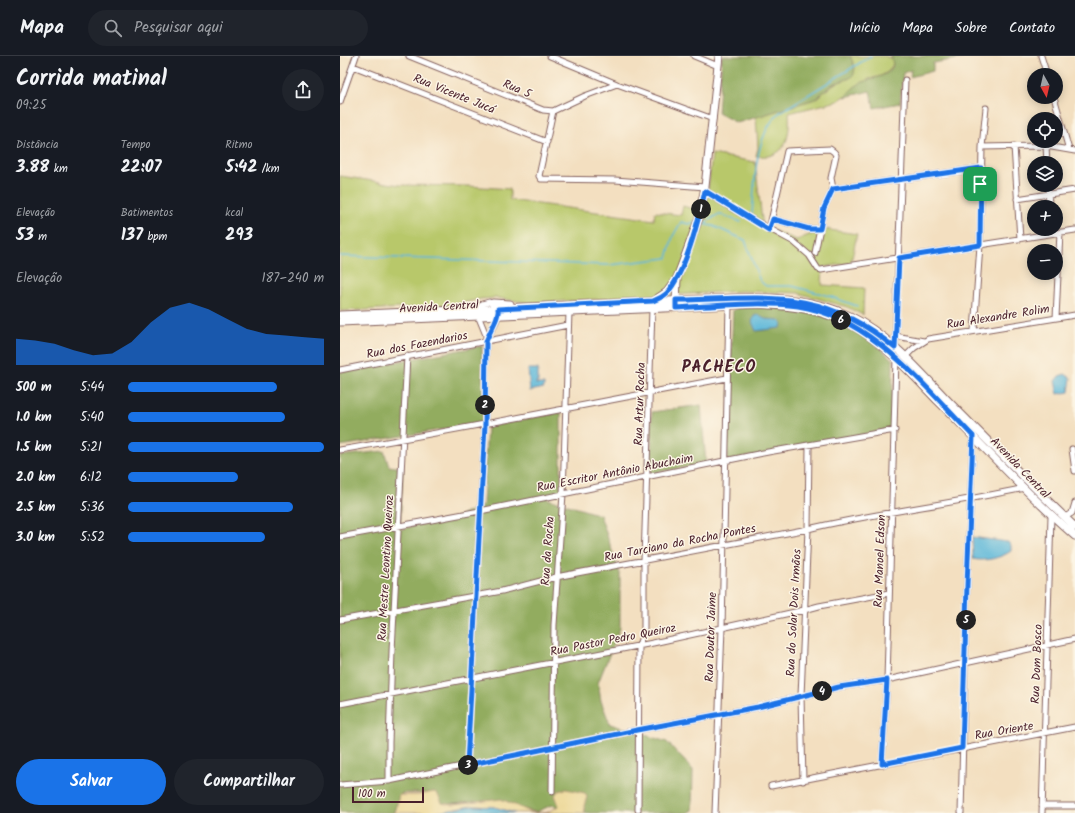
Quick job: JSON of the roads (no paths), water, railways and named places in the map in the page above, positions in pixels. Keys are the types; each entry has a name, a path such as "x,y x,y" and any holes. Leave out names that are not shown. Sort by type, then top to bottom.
{"main road":[{"path":"653,301 668,292 676,278 695,230 705,189 719,56"},
{"path":"676,278 676,308"},
{"path":"676,287 679,295 685,300"},
{"name":"Avenida Central","path":"340,322 456,317 530,307 676,300 758,297 785,298 809,302 850,316 877,332 905,357 1075,526"},
{"name":"Avenida Central","path":"496,312 508,314 728,305 797,306 822,313 845,322 867,334 896,358 1052,516 1075,536"},
{"name":"Avenida Central","path":"340,315 451,310 479,313"}],"street":[{"path":"340,102 356,56"},
{"name":"Rua 5","path":"409,56 537,108 553,111"},
{"path":"550,56 618,84 713,119"},
{"path":"694,56 718,66"},
{"path":"1041,56 1045,68"},
{"name":"Rua Vicente Jucá","path":"353,66 547,142"},
{"path":"895,348 905,80"},
{"path":"618,84 571,101 553,111 539,176 541,179 615,180 705,189 769,230 794,242 809,255 818,269 832,269 1032,236"},
{"path":"1056,104 1069,150"},
{"path":"974,331 980,245 982,147 986,108"},
{"path":"1014,146 1020,239"},
{"path":"982,147 1027,146"},
{"path":"1058,148 1075,151"},
{"path":"769,230 773,219 787,151 830,149 836,155 831,178 833,189 824,208 815,253"},
{"path":"833,189 981,168"},
{"path":"1017,199 1075,190"},
{"path":"1048,194 1048,200"},
{"path":"773,219 809,229 820,229"},
{"path":"1063,232 1075,230"},
{"path":"1056,318 1060,236"},
{"name":"Rua Doutor Jaime","path":"715,813 722,628 728,305"},
{"name":"Rua Artur Rocha","path":"638,810 637,730 639,645 644,631 644,560 652,309"},
{"path":"479,313 486,324 496,312"},
{"path":"486,342 496,312"},
{"name":"Rua da Rocha","path":"552,792 556,577 563,494 564,409 568,312"},
{"path":"467,765 485,425 486,332 479,313"},
{"name":"Rua Alexandre Rolim","path":"895,336 924,340 1075,315"},
{"name":"Rua dos Fazendarios","path":"340,370 568,325"},
{"path":"905,357 924,340"},
{"name":"Rua Mestre Leontino Queiroz","path":"390,781 388,742 397,526 407,356"},
{"name":"Rua Manoel Edson","path":"882,764 887,680 896,358"},
{"path":"340,450 485,425 727,378"},
{"name":"Rua Escritor Antônio Abuchaim","path":"340,537 895,430"},
{"path":"961,813 973,436"},
{"name":"Rua do Solar Dois Irmãos","path":"803,781 800,696 808,529 809,446"},
{"path":"1072,449 1075,471"},
{"name":"Rua Tarciano da Rocha Pontes","path":"340,620 475,594 502,591 556,577 892,512 971,500 1024,488"},
{"path":"1065,517 1072,513 1075,502"},
{"name":"Rua Dom Bosco","path":"1042,813 1052,516"},
{"name":"Rua Pastor Pedro Queiroz","path":"340,704 471,679 722,628 819,606 889,593"},
{"path":"340,785 390,781 719,713 758,707 839,687 887,680 1075,639"},
{"name":"Rua Oriente","path":"771,786 803,781 962,748 1075,728"},
{"path":"1042,806 1075,806"}],"water":[{"path":"754,316 762,316 765,319 779,320 782,323 781,328 756,331 752,322"},
{"path":"528,369 538,369 538,382 536,382 536,384 544,384 544,388 530,391"},
{"path":"1065,374 1071,378 1069,392 1058,394 1055,381 1059,376"},
{"path":"972,537 1008,542 1011,545 1011,551 992,559 973,559"},
{"path":"472,806 494,807 515,813 434,813"}],"waterway":[{"path":"752,214 757,160 760,147 771,123 779,113 871,56"},
{"path":"703,224 719,214 741,222"},
{"path":"340,256 609,265 667,258 673,236 681,222 689,224 694,222"},
{"path":"702,224 713,226 745,240 760,281 766,286 792,286 826,295 857,306"}],"district":[{"name":"PACHECO","path":"719,367"}]}
